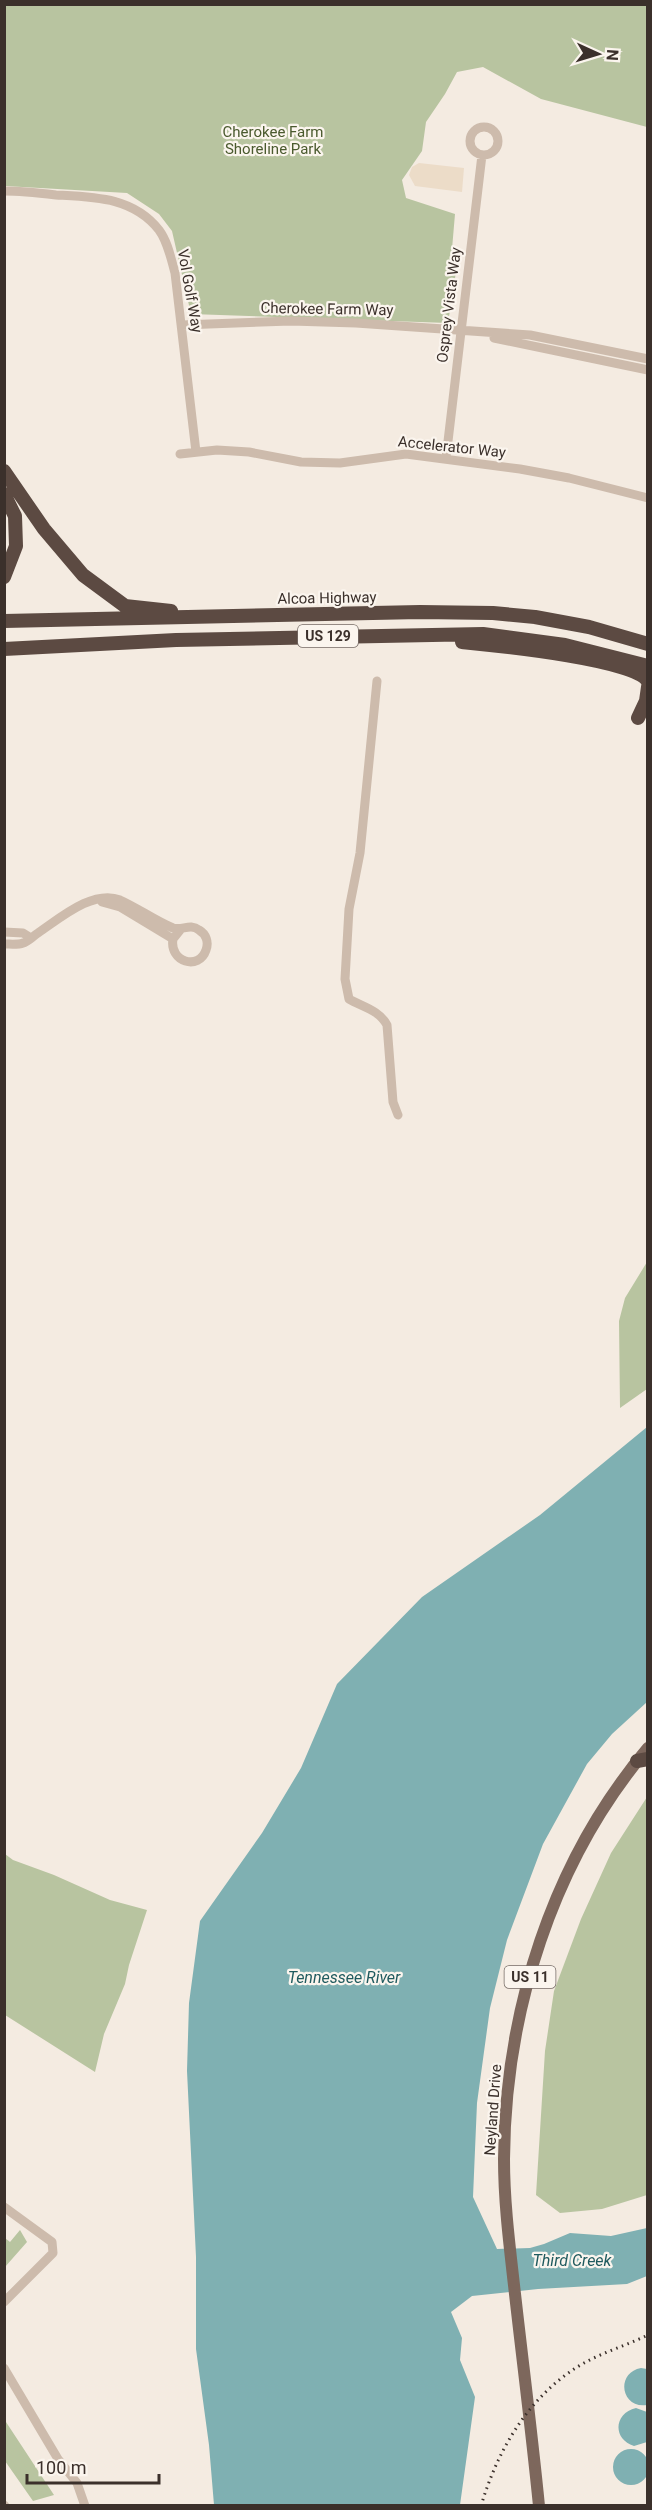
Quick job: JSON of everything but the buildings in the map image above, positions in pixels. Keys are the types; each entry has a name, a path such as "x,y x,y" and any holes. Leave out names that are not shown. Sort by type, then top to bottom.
{"highway":[{"path":"4,471 44,529 83,575 125,606 187,612 325,615"},
{"path":"4,494 15,516 16,546 8,572 4,577"},
{"name":"Alcoa Highway","path":"4,621 420,612 493,613 536,617 589,627 648,644"},
{"name":"US 129","path":"4,649 187,640 483,634 524,638 584,649 648,666"},
{"path":"409,635 574,656 628,669 640,674 648,684 645,701 638,718"}],"main road":[{"name":"Neyland Drive","path":"539,2505 505,2194 509,2078 525,1996 536,1954 565,1877 591,1826 642,1760 648,1748"}],"street":[{"name":"Osprey Vista Way","path":"446,458 466,332 482,155"},
{"name":"Vol Golf Way","path":"4,191 106,198 129,206 146,216 159,231 168,246 175,273 196,452"},
{"name":"Cherokee Farm Way","path":"182,324 345,322 530,335 648,359"},
{"name":"Cherokee Farm Way","path":"466,332 648,370"},
{"name":"Accelerator Way","path":"180,454 249,452 300,462 340,463 406,454 446,458 569,478 648,498"},
{"path":"377,681 360,853 349,909 345,979 349,999 372,1009 383,1017 387,1025 393,1102 398,1115"},
{"path":"4,944 24,943 71,910 105,897 114,898 175,928 196,928 205,935 207,947 202,957 192,962 180,960 173,951 173,939 181,929"},
{"path":"94,901 120,907 173,939"},
{"path":"4,932 23,933 31,938"},
{"path":"4,2207 52,2242 53,2253 4,2302"},
{"path":"4,2368 58,2459 77,2483 85,2505"}],"green space":[{"name":"Cherokee Farm Shoreline Park","path":"5,5 647,5 647,127 541,99 483,67 457,72 426,122 422,151 402,180 406,198 455,214 452,249 458,259 448,323 191,314 172,231 159,214 127,193 5,186"},
{"path":"647,1262 647,1389 620,1408 619,1321 625,1298"},
{"path":"647,1797 647,2195 602,2209 560,2213 536,2195 545,2051 554,1991 581,1919 611,1853"},
{"path":"5,1854 13,1860 110,1900 147,1910 125,1984 104,2034 95,2072 5,2015"},
{"path":"20,2230 27,2242 5,2267 5,2238 10,2242"},
{"path":"4,2420 54,2495 33,2501 5,2461"}],"shaded area":[{"path":"419,163 464,168 462,192 415,186 409,175 412,167"}],"water":[{"name":"Tennessee River","path":"647,1427 647,1702 612,1734 587,1764 543,1844 507,1940 490,2008 477,2103 473,2197 497,2249 530,2248 570,2233 611,2236 647,2228 647,2276 627,2284 538,2289 472,2296 451,2312 462,2338 460,2360 475,2397 460,2505 214,2505 209,2445 196,2349 196,2257 187,2071 189,2003 200,1921 262,1833 301,1768 337,1684 422,1597 540,1515"},
{"path":"641,2368 647,2369 647,2405 631,2402 624,2390 627,2376"},
{"path":"636,2408 647,2412 647,2442 634,2446 622,2438 618,2426 623,2415"},
{"path":"631,2449 644,2454 649,2467 644,2480 631,2485 618,2480 613,2467 618,2454"}],"railway":[{"path":"481,2506 488,2484 507,2443 519,2424 548,2390 565,2375 584,2363 648,2335"}],"water label":[{"name":"Third Creek","path":"572,2260"}]}
